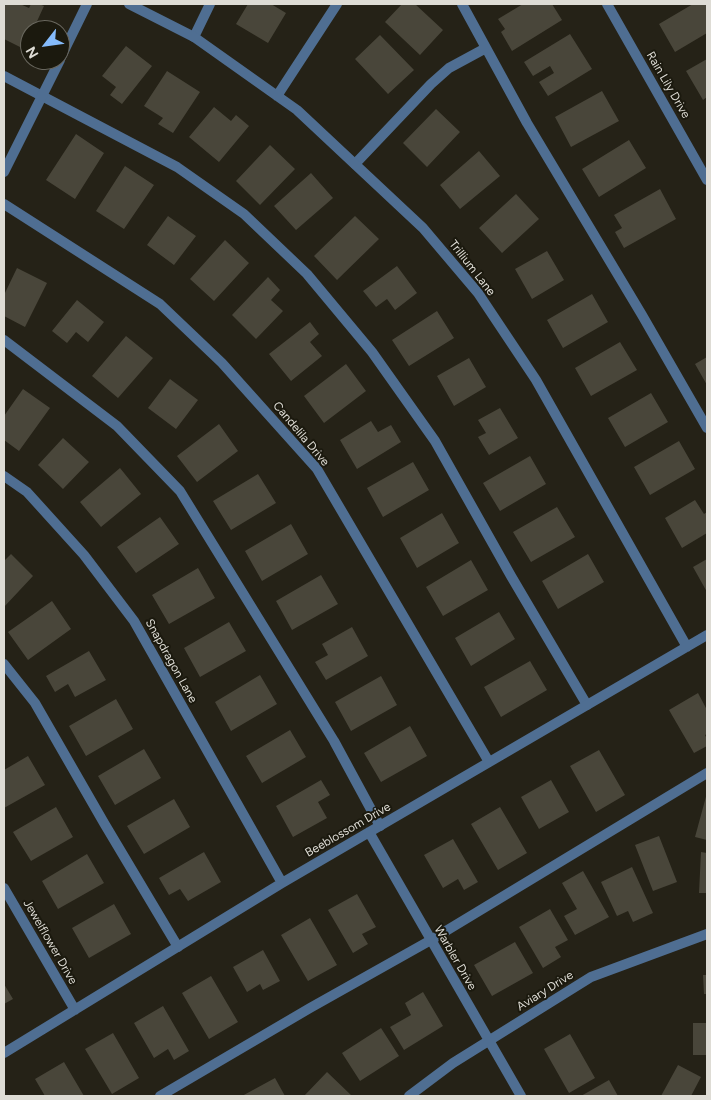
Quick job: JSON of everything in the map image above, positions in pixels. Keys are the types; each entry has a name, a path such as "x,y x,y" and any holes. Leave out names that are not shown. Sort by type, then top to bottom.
{"street":[{"path":"70,39 87,4"},
{"name":"Trillium Lane","path":"129,4 194,37 297,110 423,228 478,293 536,380 687,647"},
{"path":"194,37 210,4"},
{"path":"278,96 337,4"},
{"path":"462,4 527,123 707,428"},
{"name":"Rain Lily Drive","path":"607,4 707,180"},
{"path":"355,164 430,84 449,68 486,48"},
{"path":"4,172 55,70"},
{"path":"4,76 177,167 244,214 307,274 372,352 435,441 587,705"},
{"name":"Candelila Drive","path":"4,204 160,304 222,363 317,469 489,762"},
{"path":"4,340 117,426 180,491 334,741 380,826"},
{"name":"Snapdragon Lane","path":"4,476 27,492 84,555 134,622 282,884"},
{"name":"Beeblossom Drive","path":"4,1053 369,832 707,635"},
{"path":"4,664 34,703 178,946"},
{"path":"160,1096 430,940 707,773"},
{"name":"Warbler Drive","path":"369,832 521,1096"},
{"name":"Jewelflower Drive","path":"4,888 74,1010"},
{"name":"Aviary Drive","path":"409,1096 453,1063 591,977 707,934"}],"building":[{"path":"4,4 20,4 29,8 31,4 44,6 38,20 20,20 20,47 4,39"},
{"path":"248,4 271,4 286,13 268,43 236,24"},
{"path":"402,4 415,4 443,30 420,55 385,22"},
{"path":"523,4 552,4 562,20 512,51 501,32 505,29 498,19"},
{"path":"693,4 706,4 707,6 707,33 675,52 659,24"},
{"path":"570,34 592,69 548,96 539,82 554,73 550,66 533,76 524,62"},
{"path":"380,35 414,70 388,94 355,59"},
{"path":"126,46 152,66 122,104 110,95 116,87 102,76"},
{"path":"707,59 707,97 703,100 686,71"},
{"path":"167,71 200,92 173,133 158,124 163,118 144,106"},
{"path":"602,91 619,121 571,147 555,117"},
{"path":"214,107 231,121 236,115 249,126 219,162 189,137"},
{"path":"436,109 460,132 427,167 403,143"},
{"path":"76,134 104,153 75,199 46,180"},
{"path":"629,140 646,168 599,197 582,169"},
{"path":"270,145 295,169 260,205 236,181"},
{"path":"479,151 500,176 460,209 440,185"},
{"path":"125,166 154,185 124,229 96,211"},
{"path":"311,173 333,198 296,230 274,206"},
{"path":"660,189 676,219 624,248 615,232 622,228 614,215"},
{"path":"516,194 539,219 502,253 479,228"},
{"path":"168,216 196,236 174,265 147,245"},
{"path":"355,216 379,239 337,280 314,256"},
{"path":"225,240 249,263 214,301 190,279"},
{"path":"547,251 564,280 532,299 515,269"},
{"path":"397,266 417,293 395,310 387,299 376,307 363,291"},
{"path":"17,268 47,283 25,327 4,316 4,295"},
{"path":"268,277 280,290 271,300 283,311 256,339 232,315"},
{"path":"592,294 608,322 563,348 547,320"},
{"path":"77,300 104,322 88,342 76,332 67,343 52,331"},
{"path":"437,311 454,338 409,366 392,340"},
{"path":"310,322 319,334 310,342 322,356 291,381 269,354"},
{"path":"126,336 153,358 118,398 92,376"},
{"path":"620,342 637,370 591,396 575,368"},
{"path":"707,357 707,385 695,364"},
{"path":"469,358 486,387 454,406 437,376"},
{"path":"346,364 366,391 324,423 304,396"},
{"path":"170,379 198,400 176,429 148,408"},
{"path":"23,389 50,408 19,451 4,440 4,416"},
{"path":"651,393 668,422 625,447 608,418"},
{"path":"500,408 518,438 489,455 478,437 486,433 478,420"},
{"path":"371,421 378,432 391,425 401,442 357,469 340,440"},
{"path":"219,424 238,451 197,482 177,456"},
{"path":"63,438 89,462 63,489 38,465"},
{"path":"679,441 695,469 650,495 634,467"},
{"path":"530,456 546,484 500,511 483,483"},
{"path":"413,462 429,490 383,517 367,488"},
{"path":"120,468 141,494 101,527 80,502"},
{"path":"258,474 276,503 231,530 213,501"},
{"path":"695,500 704,514 707,512 707,533 682,548 665,518"},
{"path":"557,507 575,537 531,562 513,532"},
{"path":"442,513 459,543 417,568 400,538"},
{"path":"160,517 179,544 136,573 117,547"},
{"path":"291,524 308,554 262,581 245,551"},
{"path":"11,554 33,576 4,607 4,561"},
{"path":"588,554 604,582 558,609 542,581"},
{"path":"707,559 707,592 693,567"},
{"path":"471,560 488,590 443,616 426,587"},
{"path":"198,568 215,598 169,624 152,595"},
{"path":"321,575 338,604 292,630 276,601"},
{"path":"52,601 71,629 28,660 8,632"},
{"path":"499,612 515,639 471,666 455,638"},
{"path":"229,622 246,651 200,677 184,648"},
{"path":"352,627 368,656 326,680 315,662 328,655 322,644"},
{"path":"89,651 106,680 75,697 68,684 55,692 46,676"},
{"path":"530,661 547,690 501,717 484,687"},
{"path":"260,675 277,704 231,731 215,702"},
{"path":"381,676 397,705 351,731 335,702"},
{"path":"698,693 707,710 707,734 705,735 707,746 694,753 669,710"},
{"path":"116,699 133,729 86,756 69,726"},
{"path":"410,726 427,756 381,782 364,753"},
{"path":"290,730 306,757 262,783 246,756"},
{"path":"144,749 161,778 115,805 98,776"},
{"path":"599,750 625,795 596,812 570,766"},
{"path":"28,756 45,785 4,808 4,770"},
{"path":"321,780 330,795 318,802 327,818 293,837 276,806"},
{"path":"551,780 569,812 539,829 521,797"},
{"path":"707,793 707,840 695,837"},
{"path":"174,799 190,827 144,854 127,826"},
{"path":"56,807 73,837 31,861 13,832"},
{"path":"500,807 527,853 498,870 471,824"},
{"path":"659,836 677,882 653,891 635,845"},
{"path":"453,839 478,882 464,890 458,879 443,888 424,855"},
{"path":"204,852 221,882 188,901 180,889 169,895 159,878"},
{"path":"701,852 707,853 707,893 699,893"},
{"path":"87,854 104,883 58,909 42,881"},
{"path":"632,867 653,913 633,922 628,911 617,916 601,882"},
{"path":"583,871 609,917 575,935 564,916 577,909 562,883"},
{"path":"357,894 376,927 362,934 368,944 353,953 328,910"},
{"path":"114,904 131,934 89,958 72,928"},
{"path":"550,909 568,940 555,947 561,957 543,968 519,927"},
{"path":"310,918 337,965 308,981 281,935"},
{"path":"515,942 533,973 492,996 474,965"},
{"path":"263,950 280,981 263,990 260,984 247,992 233,967"},
{"path":"703,975 707,975 707,994 704,994"},
{"path":"211,976 238,1022 209,1039 182,993"},
{"path":"4,984 13,999 4,1004"},
{"path":"423,992 443,1026 404,1050 390,1027 411,1015 405,1003"},
{"path":"163,1006 189,1051 174,1060 168,1049 154,1058 134,1023"},
{"path":"693,1023 707,1023 707,1055 693,1055"},
{"path":"381,1028 399,1056 360,1081 342,1053"},
{"path":"113,1033 139,1078 112,1094 85,1049"},
{"path":"570,1034 595,1078 569,1093 544,1049"},
{"path":"64,1062 84,1096 45,1096 35,1079"},
{"path":"678,1065 701,1077 691,1096 661,1096"},
{"path":"327,1072 351,1095 304,1096"},
{"path":"275,1078 285,1096 242,1096"},
{"path":"609,1080 618,1096 581,1096"}]}
